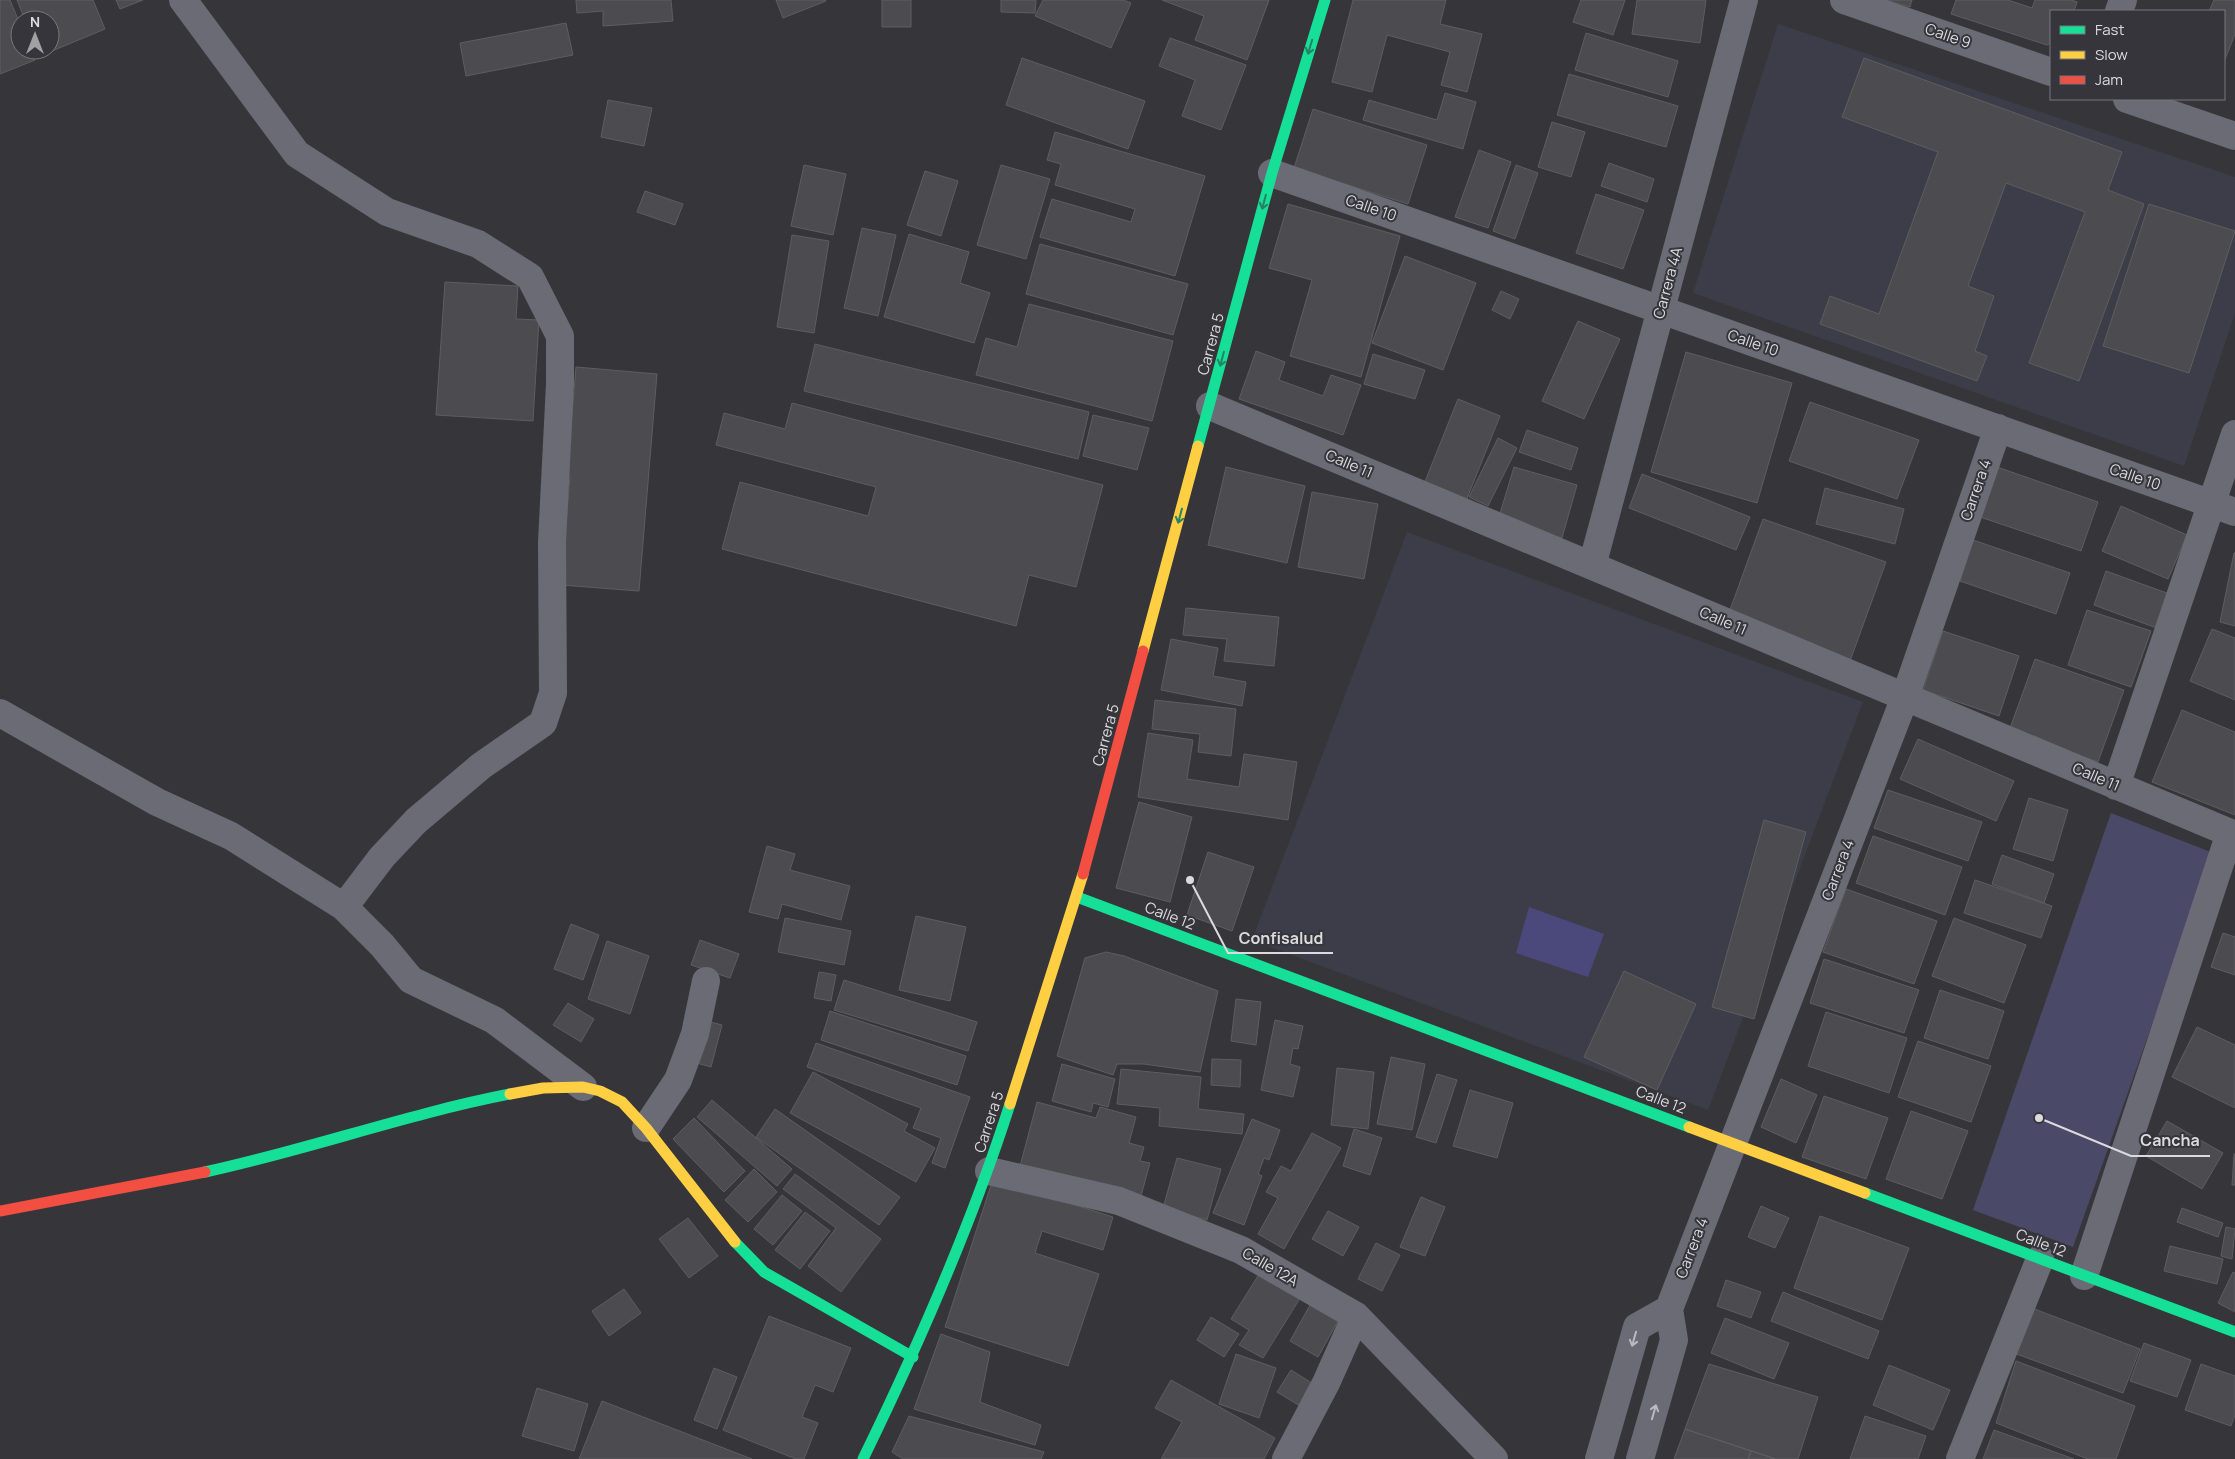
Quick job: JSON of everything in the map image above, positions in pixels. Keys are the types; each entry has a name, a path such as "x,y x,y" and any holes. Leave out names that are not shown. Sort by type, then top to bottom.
{"street":[{"path":"183,0 297,154 387,212 478,244 530,277 560,336 560,384 552,542 553,693 543,723 481,766 416,822 382,857 344,907"},
{"name":"Carrera 5","path":"863,1459 914,1357 989,1171 1077,898 1272,173 1325,0"},
{"name":"Carrera 4A","path":"1592,566 1744,0"},
{"name":"Calle 9","path":"1844,0 2050,72"},
{"path":"2130,100 2235,136"},
{"name":"Calle 10","path":"1272,173 2223,508"},
{"name":"Calle 11","path":"1210,406 2232,834"},
{"name":"Carrera 4","path":"1668,1309 1905,697 1998,428"},
{"path":"2116,786 2223,508 2235,434"},
{"path":"0,713 157,802 231,836 344,907 382,945 411,980 494,1020 583,1086"},
{"path":"2084,1276 2232,834"},
{"name":"Calle 12","path":"1077,898 2235,1332"},
{"path":"646,1128 678,1080 694,1034 706,981"},
{"path":"0,1211 173,1179 257,1161 343,1135 506,1095 543,1088 583,1086 600,1091 622,1102 646,1128 742,1251 764,1272 914,1357"},
{"name":"Calle 12A","path":"989,1171 1119,1201 1241,1250 1356,1316 1494,1459"},
{"path":"1960,1459 2040,1259"},
{"path":"1599,1459 1637,1327 1668,1309 1674,1340 1640,1459"},
{"path":"1286,1459 1326,1382 1356,1316"}],"shaded area":[{"path":"1778,24 2235,177 2235,313 2184,466 1693,293"},
{"path":"1407,532 1863,702 1708,1110 1252,940"},
{"path":"2111,813 2213,853 2073,1247 1973,1210"},
{"path":"1529,907 1604,934 1588,977 1516,953"}],"building":[{"path":"0,0 10,0 14,10 10,10 10,60 35,60 0,74"},
{"path":"17,0 93,0 105,29 60,48 60,10 21,10"},
{"path":"116,0 143,0 120,9"},
{"path":"576,0 671,0 673,21 603,26 603,11 577,13"},
{"path":"776,0 825,0 826,1 783,18"},
{"path":"882,0 911,0 911,27 882,27"},
{"path":"1001,0 1036,0 1035,13 1001,12"},
{"path":"1043,0 1123,0 1131,3 1111,48 1035,16"},
{"path":"1162,0 1269,0 1247,60 1195,40 1204,16"},
{"path":"1353,0 1446,0 1440,24 1482,34 1467,92 1441,85 1450,52 1387,35 1372,92 1332,82"},
{"path":"1581,0 1625,0 1613,35 1573,22"},
{"path":"1637,0 1706,0 1700,43 1632,34"},
{"path":"1885,0 1912,0 1910,7"},
{"path":"1956,0 2008,0 2032,8 2035,0 2071,0 2077,2 2074,10 2050,10 2050,44 2047,45 1951,14"},
{"path":"2214,0 2235,0 2235,34 2225,59 2225,10 2209,10"},
{"path":"566,23 573,55 466,76 460,43"},
{"path":"1586,33 1678,61 1668,97 1575,70"},
{"path":"1170,38 1246,65 1221,130 1182,116 1195,80 1159,66"},
{"path":"1022,58 1145,101 1128,149 1006,105"},
{"path":"1864,58 2122,152 2108,190 2144,204 2079,381 2029,363 2085,212 2006,183 1968,286 1994,296 1975,351 1987,356 1977,381 1820,324 1830,296 1879,314 1938,152 1842,117"},
{"path":"1569,74 1678,106 1666,147 1557,115"},
{"path":"1445,93 1476,102 1463,149 1363,120 1369,100 1437,120"},
{"path":"608,100 652,108 644,146 601,137"},
{"path":"1313,109 1427,145 1408,204 1294,168"},
{"path":"1552,122 1585,132 1571,177 1538,167"},
{"path":"1055,132 1205,176 1175,276 1040,237 1052,199 1131,222 1135,209 1055,185 1061,164 1047,160"},
{"path":"1479,150 1511,162 1488,228 1455,217"},
{"path":"1609,163 1654,179 1647,202 1601,186"},
{"path":"804,165 846,174 833,235 791,226"},
{"path":"1001,165 1050,179 1026,259 977,245"},
{"path":"1516,165 1538,173 1515,239 1493,231"},
{"path":"925,171 958,181 941,236 907,225"},
{"path":"645,191 683,204 675,225 637,212"},
{"path":"1596,194 1644,210 1623,269 1576,253"},
{"path":"1288,204 1400,236 1361,377 1290,356 1312,280 1269,268"},
{"path":"2149,204 2235,231 2189,373 2103,346"},
{"path":"862,228 896,235 878,316 844,308"},
{"path":"909,234 969,252 960,283 990,293 974,343 884,317"},
{"path":"792,235 829,241 814,333 777,327"},
{"path":"1040,244 1188,284 1173,335 1026,294"},
{"path":"1405,256 1476,283 1443,370 1372,343"},
{"path":"445,282 518,286 516,319 539,320 533,421 436,415"},
{"path":"1501,291 1519,299 1510,319 1492,310"},
{"path":"1029,304 1173,341 1152,421 976,375 986,338 1017,347"},
{"path":"1578,321 1620,339 1584,419 1542,401"},
{"path":"815,344 1089,412 1078,459 804,391"},
{"path":"1256,351 1285,362 1279,380 1323,396 1331,375 1361,385 1343,435 1239,399"},
{"path":"1686,352 1792,383 1757,503 1651,472"},
{"path":"1373,354 1425,370 1415,399 1364,384"},
{"path":"576,367 657,374 639,591 561,585 570,477 556,476 569,451"},
{"path":"1458,399 1500,416 1466,501 1424,484"},
{"path":"1810,402 1919,440 1897,499 1789,461"},
{"path":"792,403 1103,485 1076,587 1029,575 1016,626 722,549 740,482 868,516 876,487 716,445 724,413 785,429"},
{"path":"1093,415 1149,428 1137,470 1083,456"},
{"path":"1527,430 1578,448 1571,470 1519,452"},
{"path":"1498,438 1517,448 1488,506 1469,497"},
{"path":"1226,467 1305,486 1287,563 1208,545"},
{"path":"1514,467 1577,485 1562,538 1498,520"},
{"path":"1997,467 2098,502 2081,551 1980,517"},
{"path":"1642,474 1750,517 1736,550 1629,508"},
{"path":"1825,488 1904,509 1895,544 1816,524"},
{"path":"1312,492 1378,504 1364,579 1298,567"},
{"path":"2121,506 2187,535 2168,579 2102,551"},
{"path":"1763,519 1886,562 1850,661 1727,618"},
{"path":"1973,540 2070,573 2056,614 1960,581"},
{"path":"2235,553 2235,626 2220,622"},
{"path":"2106,571 2175,596 2162,630 2094,605"},
{"path":"1186,608 1279,617 1274,666 1224,661 1227,639 1183,635"},
{"path":"2087,610 2151,631 2131,687 2068,665"},
{"path":"2212,629 2235,638 2235,700 2190,681"},
{"path":"1943,631 2019,656 1999,716 1923,690"},
{"path":"1171,639 1218,648 1213,676 1246,682 1242,706 1161,690"},
{"path":"2035,659 2124,690 2098,762 2009,731"},
{"path":"1155,700 1236,709 1231,756 1198,752 1200,734 1152,729"},
{"path":"2182,710 2235,732 2235,815 2152,782"},
{"path":"1148,733 1193,740 1187,779 1239,787 1244,754 1297,762 1288,820 1138,797"},
{"path":"1918,739 2014,781 1996,821 1900,779"},
{"path":"1888,790 1982,822 1968,861 1874,828"},
{"path":"2029,798 2068,810 2053,861 2013,849"},
{"path":"1139,802 1192,817 1170,902 1116,888"},
{"path":"1764,820 1806,832 1754,1019 1712,1007"},
{"path":"1873,836 1962,867 1945,915 1856,883"},
{"path":"767,846 795,854 790,870 850,886 841,920 782,904 778,919 749,912"},
{"path":"1208,852 1254,867 1232,931 1187,915"},
{"path":"2002,855 2054,874 2044,903 1992,884"},
{"path":"1975,880 2052,906 2041,938 1964,913"},
{"path":"1846,889 1937,921 1914,984 1823,952"},
{"path":"916,916 966,927 950,1001 899,990"},
{"path":"785,918 851,931 844,965 778,952"},
{"path":"1954,918 2026,945 2004,1003 1932,976"},
{"path":"571,924 599,935 583,980 554,969"},
{"path":"2223,933 2235,937 2235,975 2211,967"},
{"path":"700,940 739,954 730,978 691,965"},
{"path":"607,941 649,956 630,1014 588,999"},
{"path":"1106,952 1124,956 1218,991 1200,1072 1144,1064 1117,1064 1113,1075 1057,1056 1085,958"},
{"path":"1824,959 1919,990 1904,1033 1810,1003"},
{"path":"1624,971 1696,1004 1657,1090 1584,1057"},
{"path":"819,972 836,975 831,1001 814,998"},
{"path":"844,980 977,1022 968,1051 834,1010"},
{"path":"1940,990 2004,1011 1988,1059 1924,1038"},
{"path":"1236,999 1261,1002 1256,1045 1231,1041"},
{"path":"568,1003 594,1019 581,1042 553,1025"},
{"path":"830,1011 966,1056 957,1085 821,1040"},
{"path":"1826,1012 1907,1038 1889,1093 1808,1066"},
{"path":"704,1020 722,1025 711,1067 693,1062"},
{"path":"1275,1020 1303,1026 1298,1049 1293,1048 1290,1064 1300,1067 1293,1097 1261,1090"},
{"path":"2197,1027 2235,1045 2235,1108 2172,1077"},
{"path":"1918,1041 1991,1066 1971,1122 1898,1097"},
{"path":"816,1043 970,1097 945,1168 932,1163 941,1138 913,1128 921,1108 807,1067"},
{"path":"1391,1057 1425,1064 1412,1130 1377,1124"},
{"path":"1212,1059 1241,1060 1240,1087 1211,1085"},
{"path":"1062,1064 1115,1079 1108,1107 1093,1103 1091,1112 1052,1101"},
{"path":"1337,1068 1374,1072 1368,1129 1331,1125"},
{"path":"1121,1069 1201,1077 1198,1109 1244,1114 1242,1134 1159,1126 1160,1108 1117,1104"},
{"path":"813,1072 908,1124 904,1131 935,1148 916,1182 790,1113"},
{"path":"1437,1074 1457,1080 1436,1143 1416,1137"},
{"path":"1781,1079 1817,1095 1796,1143 1761,1127"},
{"path":"1470,1090 1513,1103 1497,1158 1453,1146"},
{"path":"1824,1096 1888,1118 1866,1179 1802,1157"},
{"path":"712,1100 792,1169 777,1186 697,1117"},
{"path":"1037,1102 1096,1118 1100,1107 1136,1117 1129,1143 1144,1147 1140,1161 1150,1163 1139,1203 1019,1170"},
{"path":"775,1109 900,1197 879,1225 756,1137"},
{"path":"1911,1111 1968,1131 1942,1199 1886,1179"},
{"path":"694,1118 745,1171 724,1192 673,1139"},
{"path":"1252,1119 1280,1130 1269,1160 1264,1158 1258,1174 1262,1176 1244,1225 1213,1213"},
{"path":"2167,1121 2223,1153 2202,1189 2146,1156"},
{"path":"1354,1129 1382,1138 1370,1175 1343,1166"},
{"path":"1312,1133 1341,1148 1284,1249 1258,1234 1278,1198 1266,1192 1281,1166 1291,1171"},
{"path":"2234,1154 2235,1185 2232,1185"},
{"path":"1177,1158 1221,1169 1207,1220 1163,1208"},
{"path":"754,1169 777,1192 748,1222 725,1200"},
{"path":"795,1174 881,1239 841,1292 808,1266 836,1228 783,1189"},
{"path":"993,1179 1113,1217 1103,1250 1042,1231 1035,1253 1099,1274 1068,1366 945,1327"},
{"path":"782,1195 802,1211 773,1245 754,1229"},
{"path":"1421,1197 1445,1207 1425,1256 1400,1247"},
{"path":"1761,1206 1789,1218 1775,1248 1748,1237"},
{"path":"2182,1208 2223,1223 2218,1237 2177,1222"},
{"path":"1328,1211 1359,1227 1343,1256 1312,1239"},
{"path":"805,1212 830,1231 800,1269 775,1250"},
{"path":"1820,1216 1909,1248 1882,1320 1794,1288"},
{"path":"688,1218 718,1256 689,1278 659,1239"},
{"path":"2226,1227 2235,1229 2232,1259 2221,1256"},
{"path":"1376,1243 1400,1255 1382,1291 1358,1279"},
{"path":"2170,1246 2223,1259 2217,1284 2164,1271"},
{"path":"1261,1271 1302,1295 1263,1358 1239,1345 1249,1330 1231,1319"},
{"path":"2233,1272 2235,1273 2235,1312 2218,1303"},
{"path":"1726,1280 1761,1292 1751,1318 1717,1306"},
{"path":"624,1289 641,1313 609,1336 592,1311"},
{"path":"1783,1292 1879,1331 1868,1359 1771,1321"},
{"path":"1315,1296 1343,1312 1318,1357 1290,1341"},
{"path":"2029,1307 2140,1349 2123,1393 2011,1352"},
{"path":"769,1316 851,1348 833,1392 815,1385 802,1417 818,1423 804,1459 796,1459 723,1430"},
{"path":"1211,1317 1239,1334 1224,1357 1197,1340"},
{"path":"1725,1318 1789,1343 1774,1379 1711,1353"},
{"path":"941,1334 990,1352 980,1402 1041,1425 1035,1445 914,1409"},
{"path":"2144,1343 2191,1360 2177,1397 2130,1381"},
{"path":"1236,1354 1276,1368 1259,1418 1219,1404"},
{"path":"2016,1361 2135,1406 2116,1459 2088,1459 1996,1423"},
{"path":"1709,1364 1818,1397 1798,1459 1776,1459 1685,1429"},
{"path":"2201,1364 2235,1376 2235,1415 2231,1426 2185,1410"},
{"path":"1889,1365 1950,1390 1933,1430 1873,1405"},
{"path":"714,1368 737,1377 717,1429 694,1420"},
{"path":"1291,1370 1318,1387 1305,1409 1277,1392"},
{"path":"1171,1380 1275,1438 1264,1459 1161,1459 1182,1422 1155,1408"},
{"path":"537,1388 588,1404 574,1451 522,1436"},
{"path":"602,1401 752,1459 579,1459"},
{"path":"909,1416 1044,1452 1041,1459 903,1459 892,1452"},
{"path":"1865,1416 1926,1436 1918,1459 1850,1459"},
{"path":"1685,1429 1751,1451 1748,1459 1674,1459"},
{"path":"1994,1430 2074,1459 1983,1459"},
{"path":"1751,1451 1776,1459 1748,1459"}],"traffic: fast":[{"path":"1198,446 1272,173 1325,0"},
{"path":"1077,897 1689,1127"},
{"path":"205,1172 472,1102 510,1094"},
{"path":"863,1459 943,1284 995,1150 1010,1104"},
{"path":"1865,1193 2235,1332"},
{"path":"735,1242 764,1272 913,1357"}],"traffic: slow":[{"path":"1143,651 1198,446"},
{"path":"1010,1104 1083,874"},
{"path":"510,1094 543,1088 583,1087 600,1091 622,1102 646,1128 735,1242"},
{"path":"1689,1127 1865,1193"}],"traffic: jam":[{"path":"1083,874 1143,651"},
{"path":"0,1211 205,1172"}],"place":[{"name":"Confisalud","path":"1190,880"},
{"name":"Cancha","path":"2039,1118"}]}
